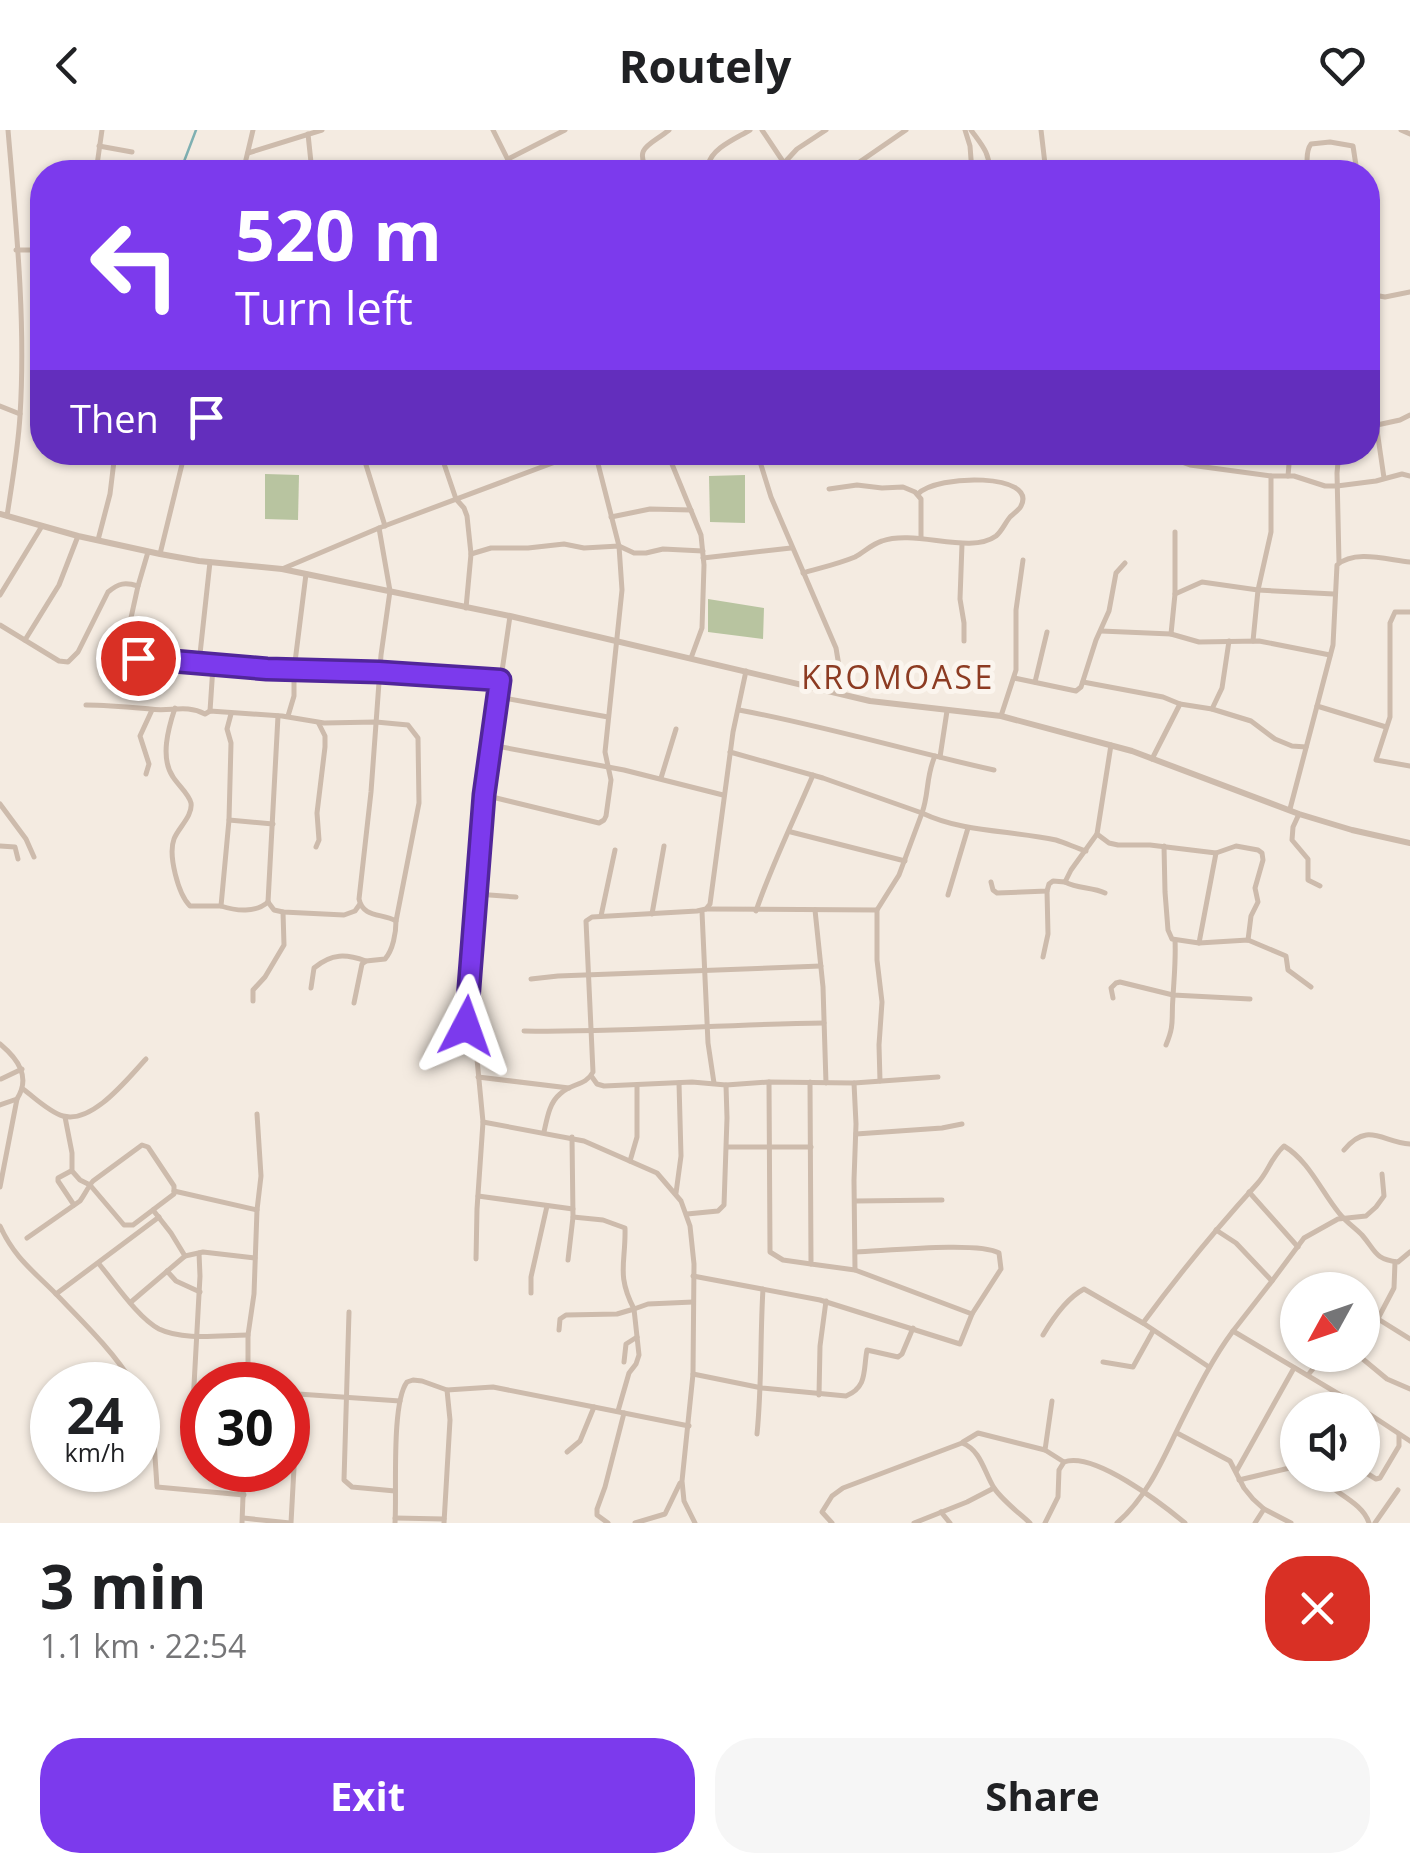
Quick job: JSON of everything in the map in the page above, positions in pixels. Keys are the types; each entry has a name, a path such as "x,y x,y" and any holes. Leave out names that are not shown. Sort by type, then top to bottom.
{"street":[{"path":"8,130 21,368 20,414 2,515 148,552 282,569 510,616 870,701 1001,716 1111,745 1299,814 1410,843"},
{"path":"97,160 102,130"},
{"path":"246,160 252,130"},
{"path":"248,153 322,130"},
{"path":"493,130 508,160 565,130"},
{"path":"641,160 646,146 669,130"},
{"path":"709,160 750,130"},
{"path":"762,130 784,160"},
{"path":"787,160 826,130"},
{"path":"862,160 906,130"},
{"path":"968,130 971,160"},
{"path":"968,130 986,150 989,160"},
{"path":"1041,130 1045,160"},
{"path":"1402,130 1410,134"},
{"path":"308,134 311,160"},
{"path":"1308,160 1311,144 1330,142 1352,146 1355,160"},
{"path":"99,146 132,152"},
{"path":"16,250 30,250"},
{"path":"1380,296 1410,292"},
{"path":"0,406 20,414"},
{"path":"1380,425 1410,415"},
{"path":"1380,443 1384,478"},
{"path":"98,540 114,465"},
{"path":"160,554 181,465"},
{"path":"268,902 274,910 283,912 344,916 360,904 379,672 390,591 382,527 365,465"},
{"path":"444,465 456,499 467,516 471,554 466,608"},
{"path":"282,569 547,465"},
{"path":"484,795 599,823 606,816 611,780 605,752 623,602 618,546 597,465"},
{"path":"672,465 701,535 703,554 702,628 691,658"},
{"path":"761,465 770,497 836,648 836,692"},
{"path":"1190,465 1288,476 1325,486 1410,476"},
{"path":"1288,476 1289,465"},
{"path":"1289,810 1335,631 1338,465"},
{"path":"1253,641 1258,590 1271,532 1271,476"},
{"path":"803,573 856,556 880,541 921,538 962,544 995,537 1022,505 1020,490 996,482 957,479 924,488 918,494"},
{"path":"829,489 857,485 903,487 918,494 922,507 921,538"},
{"path":"611,517 650,509 690,510"},
{"path":"0,595 42,526"},
{"path":"1171,634 1174,532"},
{"path":"25,640 59,585 78,536"},
{"path":"471,554 491,548 564,544 618,546 634,553 664,549 703,554 792,548"},
{"path":"962,544 960,599 964,641"},
{"path":"148,552 125,645 126,653 138,658 213,666 500,680"},
{"path":"1338,562 1375,557 1410,562"},
{"path":"1001,716 1016,670 1016,610 1024,560"},
{"path":"200,663 210,562"},
{"path":"1014,678 1076,691 1083,682 1109,611 1116,573 1125,562"},
{"path":"288,716 294,696 306,574"},
{"path":"1175,594 1202,582 1335,594"},
{"path":"0,625 59,661 68,662 78,652 108,592 120,584 138,586"},
{"path":"1410,612 1395,612 1390,623 1390,717 1376,760 1410,766"},
{"path":"476,1259 483,1122 474,1036 466,1026 484,795 510,616"},
{"path":"1101,630 1171,634 1199,642 1253,641 1331,656"},
{"path":"1036,682 1047,632"},
{"path":"1212,709 1222,688 1229,641"},
{"path":"210,711 213,666"},
{"path":"714,1084 704,971 704,910 712,898 730,752 746,671"},
{"path":"1083,682 1212,709 1251,721 1292,746 1306,747"},
{"path":"498,696 608,717"},
{"path":"86,705 116,704 152,710 190,707 205,714 210,711 408,724 418,738 420,751 419,803 389,955 378,961 333,956 314,968 311,988"},
{"path":"1152,759 1180,704"},
{"path":"1316,706 1386,727"},
{"path":"175,708 166,766 191,802 191,810 172,846 178,888 190,906 252,910 268,902 278,716"},
{"path":"880,1081 882,1002 877,910 894,886 922,814 927,776 937,757 947,709"},
{"path":"146,774 149,764 140,736 152,710"},
{"path":"738,710 994,770"},
{"path":"221,906 229,820 231,757 227,728 231,713"},
{"path":"316,847 325,747 325,736 317,721"},
{"path":"661,778 676,729"},
{"path":"491,745 606,766 724,795"},
{"path":"1066,882 1097,834 1111,745"},
{"path":"730,752 812,775 948,824 1056,840 1086,852"},
{"path":"756,911 812,775"},
{"path":"0,804 34,857"},
{"path":"1299,814 1292,840 1308,859 1308,880 1320,886"},
{"path":"229,820 273,824"},
{"path":"948,894 968,828"},
{"path":"790,832 904,861"},
{"path":"1097,834 1118,845 1216,852 1236,846 1258,850 1264,857 1248,940"},
{"path":"0,846 15,847 18,859"},
{"path":"652,914 664,846"},
{"path":"1164,846 1170,936 1200,943 1248,940 1276,950 1286,956 1288,970 1310,987"},
{"path":"601,916 615,850"},
{"path":"1200,943 1216,852"},
{"path":"991,882 997,893 1047,891"},
{"path":"1043,957 1048,934 1048,884 1066,882 1105,893"},
{"path":"476,894 516,897"},
{"path":"360,904 367,913 396,922"},
{"path":"877,910 704,910 592,916 586,921 592,1076 604,1086 854,1083 938,1076"},
{"path":"815,910 826,1083"},
{"path":"253,1001 253,990 284,946 283,912"},
{"path":"1166,1045 1174,1024 1176,940"},
{"path":"354,1002 366,961"},
{"path":"531,979 821,966"},
{"path":"1113,998 1111,988 1120,982 1173,995 1250,999"},
{"path":"524,1031 824,1023"},
{"path":"0,1044 22,1069 23,1089 17,1099 0,1186"},
{"path":"65,1117 97,1108 146,1060"},
{"path":"1,1079 22,1069"},
{"path":"544,1132 554,1100 592,1076"},
{"path":"478,1077 568,1088"},
{"path":"769,1082 770,1252 783,1260 856,1270 972,1314"},
{"path":"810,1082 811,1264"},
{"path":"676,1193 681,1156 678,1083"},
{"path":"854,1083 856,1270"},
{"path":"687,1214 718,1211 724,1205 726,1084"},
{"path":"630,1161 637,1137 636,1085"},
{"path":"12,1249 74,1205 90,1186 118,1161 142,1145 148,1147 174,1191 127,1226 90,1186 72,1171 65,1117 23,1089"},
{"path":"0,1105 17,1099"},
{"path":"248,1362 261,1176 257,1114"},
{"path":"483,1122 572,1137 658,1173 676,1193 687,1214 693,1244 693,1374 682,1481 684,1501 695,1523"},
{"path":"856,1134 962,1124"},
{"path":"1344,1150 1355,1138 1366,1134 1410,1144"},
{"path":"568,1260 573,1213 572,1137"},
{"path":"1143,1323 1284,1146 1314,1176 1374,1254 1400,1262 1410,1252"},
{"path":"726,1147 810,1147"},
{"path":"72,1171 58,1180 74,1205"},
{"path":"1117,1523 1164,1461 1209,1367 1233,1330 1313,1233 1344,1218 1366,1216 1376,1207 1384,1196 1382,1174"},
{"path":"174,1191 257,1210"},
{"path":"1249,1192 1298,1247"},
{"path":"478,1196 547,1206 626,1228 623,1283 634,1309 638,1360 630,1373 597,1509 597,1515 608,1523"},
{"path":"855,1201 942,1200"},
{"path":"531,1293 547,1206"},
{"path":"153,1210 184,1256"},
{"path":"56,1294 159,1217"},
{"path":"0,1226 12,1249 115,1362"},
{"path":"1216,1230 1236,1243 1272,1281"},
{"path":"694,1276 826,1301 960,1344 972,1314 1002,1269 1001,1257 990,1248 856,1252"},
{"path":"131,1302 184,1256 199,1253 255,1258"},
{"path":"196,1362 199,1253"},
{"path":"1380,1316 1394,1288 1395,1262"},
{"path":"99,1264 157,1328 198,1336 248,1334"},
{"path":"167,1271 176,1281 200,1292"},
{"path":"757,1434 762,1388 763,1289"},
{"path":"1044,1335 1081,1289 1143,1323 1209,1367"},
{"path":"820,1395 820,1346 826,1301"},
{"path":"559,1330 560,1319 566,1315 616,1314 648,1304 693,1302"},
{"path":"350,1312 344,1480 352,1488 395,1491"},
{"path":"1380,1321 1410,1339"},
{"path":"693,1374 762,1388 846,1396 863,1384 868,1350 898,1358 913,1328"},
{"path":"1104,1362 1133,1367 1154,1330"},
{"path":"1233,1330 1280,1359"},
{"path":"624,1362 626,1344 636,1338"},
{"path":"1236,1470 1291,1372"},
{"path":"1303,1372 1336,1392"},
{"path":"1380,1372 1410,1389"},
{"path":"447,1390 450,1420 444,1521 395,1520 400,1402 406,1382 414,1380 447,1390 493,1387 688,1426"},
{"path":"310,1395 400,1402"},
{"path":"1045,1450 1052,1401"},
{"path":"567,1452 580,1440 594,1406"},
{"path":"1380,1420 1410,1440"},
{"path":"1380,1478 1399,1446 1398,1432"},
{"path":"1176,1433 1224,1456 1244,1488 1264,1509 1290,1523"},
{"path":"832,1523 822,1512 836,1492 962,1443 972,1434 1045,1450 1064,1462"},
{"path":"962,1443 976,1453 994,1488 1030,1523"},
{"path":"1045,1523 1058,1497 1060,1470 1064,1462 1076,1458 1145,1491 1181,1522"},
{"path":"1239,1480 1280,1470"},
{"path":"635,1523 664,1514 682,1481"},
{"path":"160,1487 244,1495 242,1521 291,1523 293,1492"},
{"path":"914,1523 994,1488"},
{"path":"1337,1492 1372,1523 1398,1490"},
{"path":"1255,1523 1264,1509"},
{"path":"941,1512 950,1523"}],"green space":[{"path":"265,474 299,475 298,520 265,519"},
{"path":"745,475 745,523 710,522 709,476"},
{"path":"708,599 764,608 763,639 708,632"}],"waterway":[{"path":"185,160 196,130"}],"district":[{"name":"KROMOASE","path":"898,678"}],"route":[{"path":"138,658 213,666 500,680 484,795 466,1026"}]}
